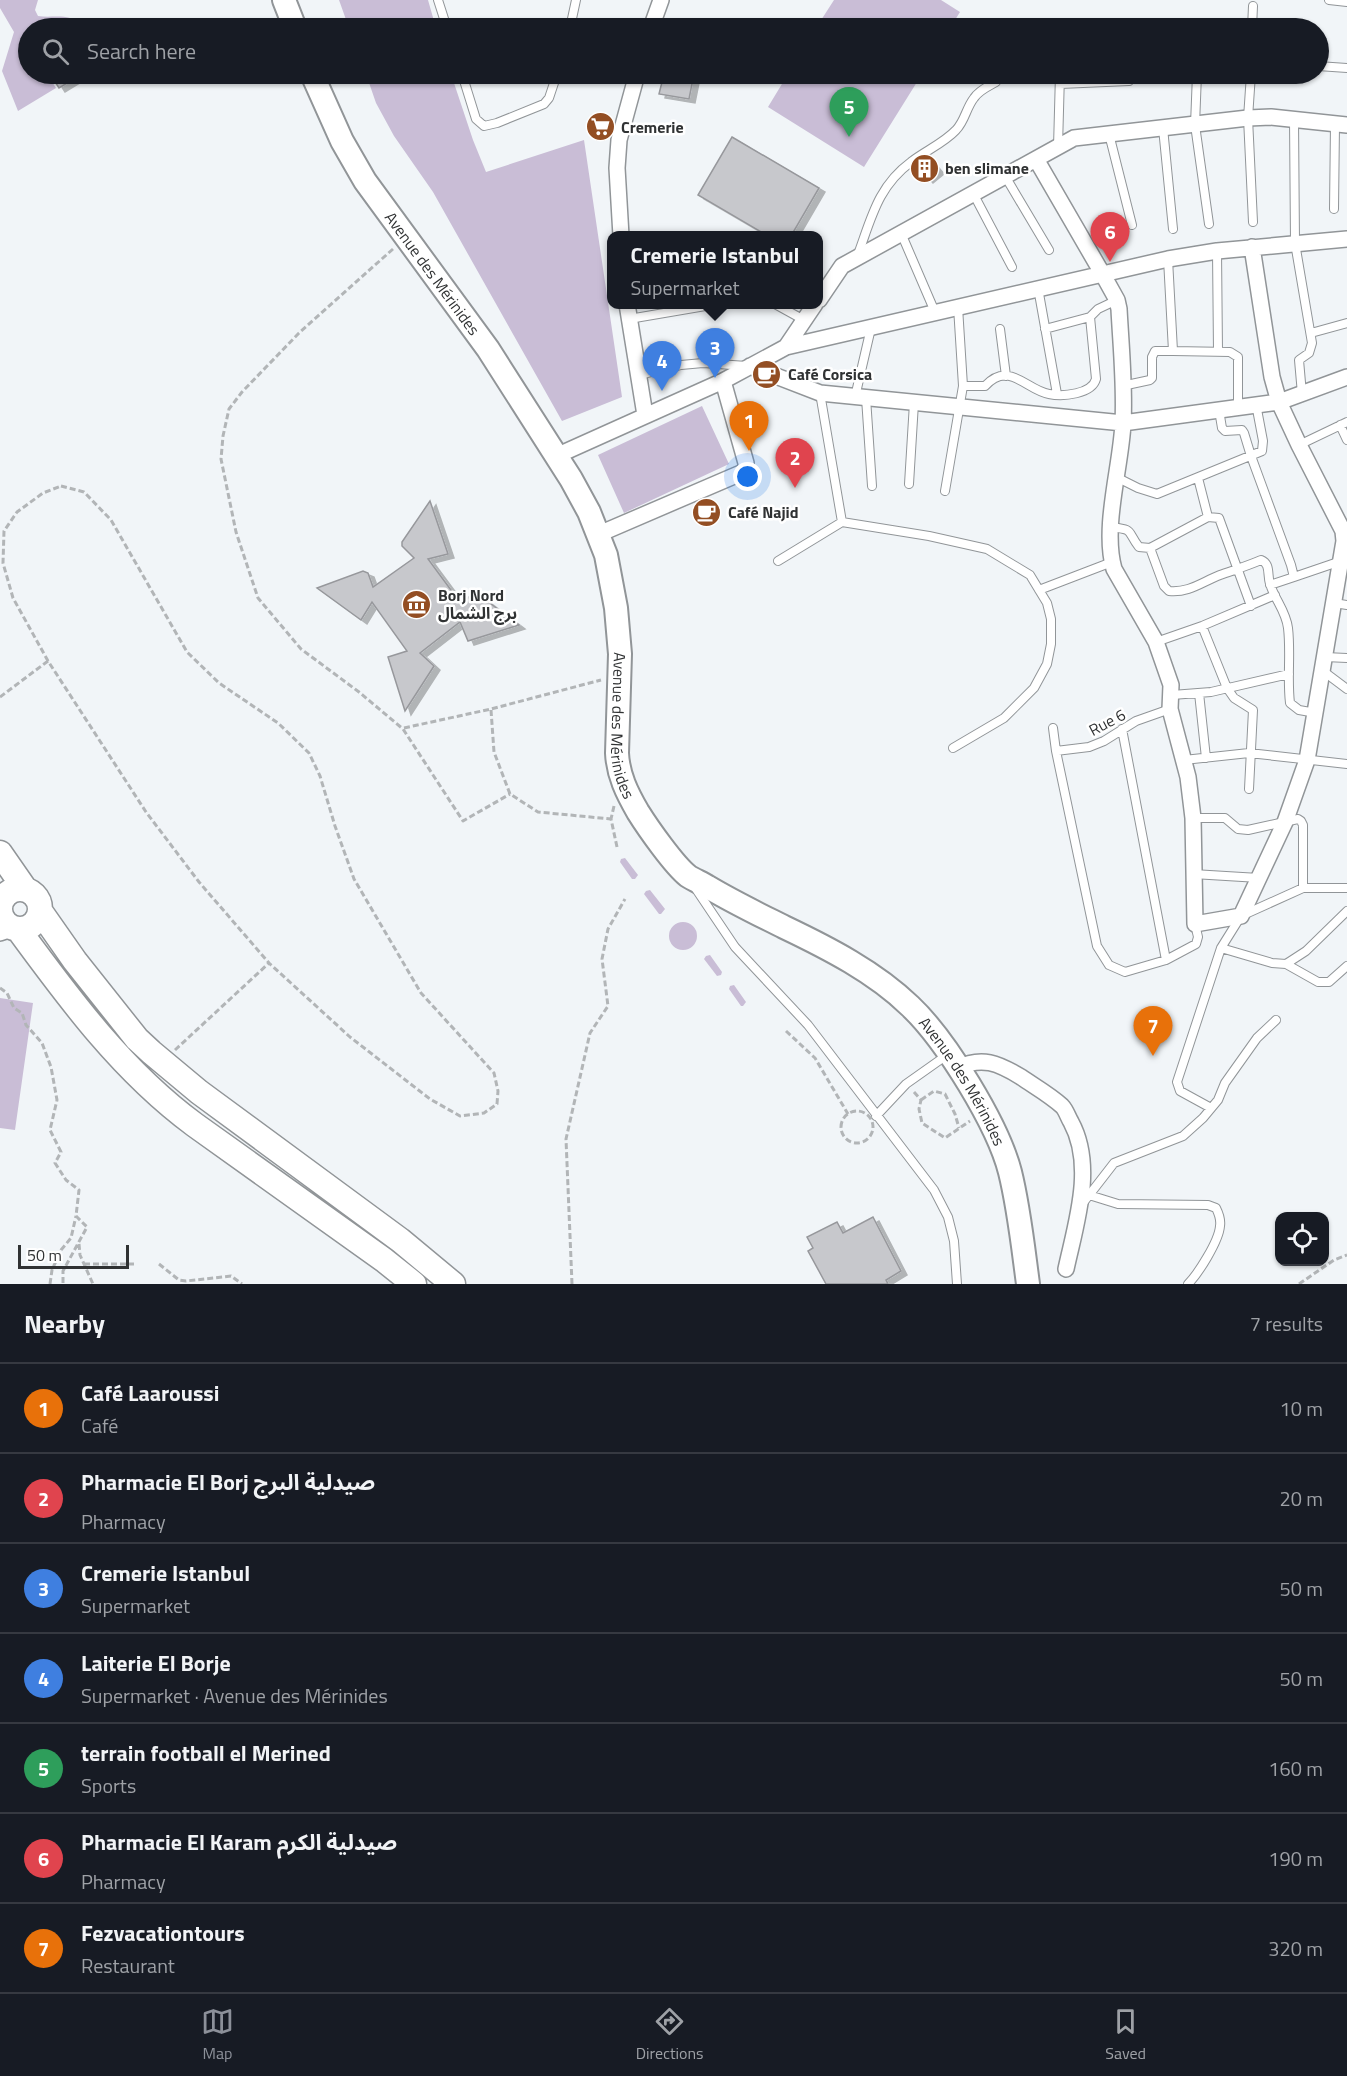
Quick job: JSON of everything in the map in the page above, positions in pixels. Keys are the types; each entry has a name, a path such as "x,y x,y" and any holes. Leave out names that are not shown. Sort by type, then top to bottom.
{"main road":[{"path":"284,0 291,18"},
{"name":"Avenue des Mérinides","path":"317,84 354,165 488,349 582,497 599,534 616,608 620,675 617,753 622,780 648,829 687,875 733,903 783,926 869,973 911,1007 930,1028 984,1112 1007,1161 1028,1284"},
{"path":"0,854 25,890 35,896 40,911 75,961 137,1039 198,1092 416,1251 453,1284"},
{"path":"25,890 11,891 1,902 3,919 105,1042 169,1105 414,1284"},
{"path":"11,930 27,928 34,923 40,911"}],"street":[{"path":"655,18 661,0"},
{"path":"621,231 617,168 619,140 634,84"},
{"path":"823,294 842,266 1074,138 1248,118 1271,117 1341,124"},
{"path":"1036,159 1117,300 1123,423 1111,527 1112,562 1156,642 1171,685 1171,702 1184,760 1193,818 1195,924 1241,916 1285,822 1307,760 1324,664 1341,604 1342,514 1299,445 1280,402 1272,377 1252,247"},
{"path":"556,456 723,381 786,347 1168,259 1252,247 1347,239"},
{"path":"786,347 812,309"},
{"path":"628,312 645,415"},
{"path":"750,366 820,393 1123,423 1280,402 1347,377"},
{"path":"599,534 746,469 723,381"},
{"path":"953,1061 981,1061 1007,1069 1063,1107 1075,1130 1083,1162 1079,1209 1066,1269"}],"lane":[{"path":"438,0 444,18"},
{"path":"572,18 576,0"},
{"path":"1329,0 1347,2"},
{"path":"1252,6 1252,18"},
{"path":"1329,67 1347,68"},
{"path":"465,84 476,119 484,126 544,104 549,98 554,84"},
{"path":"856,258 881,193 890,180 917,157 953,133 963,123 972,99 978,92 992,84"},
{"path":"1058,147 1060,84"},
{"path":"1197,84 1195,125 1209,224"},
{"path":"1250,84 1248,118 1253,222"},
{"path":"1294,119 1295,243 1311,333 1311,349 1299,360 1298,365 1302,394"},
{"path":"1334,209 1341,124"},
{"path":"1163,128 1173,229"},
{"path":"1108,134 1132,225"},
{"path":"1005,176 1049,250"},
{"path":"973,194 1012,267"},
{"path":"901,233 935,312"},
{"path":"1217,251 1218,351"},
{"path":"1168,259 1173,351"},
{"path":"1038,288 1057,394"},
{"path":"1045,329 1090,317 1098,309 1117,300"},
{"path":"945,490 963,386 958,307"},
{"path":"628,312 661,309"},
{"path":"784,309 804,320"},
{"path":"963,386 985,386 990,380 1006,376 1018,377 1044,392 1057,394 1083,392 1095,386 1090,317"},
{"path":"1311,333 1347,323"},
{"path":"871,327 861,397 873,486"},
{"path":"1000,329 1006,376"},
{"path":"1122,386 1152,378 1152,357 1155,351 1230,352 1238,357 1238,407"},
{"path":"639,375 681,365 703,363 750,366"},
{"path":"820,393 842,522"},
{"path":"909,484 914,403"},
{"path":"1116,477 1157,494 1262,452 1256,404"},
{"path":"1218,410 1222,428 1225,431 1242,430 1244,433 1294,577"},
{"path":"1299,445 1343,424 1347,440"},
{"path":"1198,477 1208,517"},
{"path":"1111,527 1127,529 1132,532 1139,547 1150,548 1208,517 1216,516 1220,519 1251,606"},
{"path":"778,561 842,522 928,536 987,549 1030,575 1047,603 1051,619 1051,644 1047,664 1034,688 1004,718 953,748"},
{"path":"1150,548 1164,586 1169,591 1183,591 1261,560 1267,563 1270,585 1285,615 1288,628 1290,704 1299,710 1316,713"},
{"path":"1270,585 1341,561"},
{"path":"1039,590 1112,562"},
{"path":"1156,642 1202,626 1275,595"},
{"path":"1202,626 1227,688 1234,698 1253,710 1249,789"},
{"path":"1347,658 1324,664 1347,689"},
{"name":"Rue 6","path":"1056,751 1089,747 1104,741 1171,702 1199,693 1289,674"},
{"path":"1199,693 1206,758"},
{"path":"1053,728 1097,946 1109,964 1125,972 1166,960 1196,944 1198,937 1195,924"},
{"path":"1122,729 1166,960"},
{"path":"1184,760 1251,754 1347,764"},
{"path":"1193,818 1225,818 1238,828 1248,830 1298,819 1303,825 1303,888"},
{"path":"1193,874 1259,878"},
{"path":"687,875 735,946 808,1025 934,1190 948,1217 954,1241 957,1284"},
{"path":"1211,1108 1180,1091 1177,1082 1221,948 1241,916 1303,888 1347,888"},
{"path":"1286,964 1306,951 1347,911"},
{"path":"1221,948 1272,963 1286,964 1318,982 1329,982 1347,966"},
{"path":"1079,1209 1114,1164 1183,1136 1218,1100 1225,1083 1257,1038 1276,1020"},
{"path":"876,1116 906,1084 953,1061"},
{"path":"1089,1195 1118,1204 1208,1205 1216,1208 1220,1216 1221,1227 1216,1240 1188,1284"}],"path":[{"path":"406,238 299,333 242,392 230,409 220,459 236,532 258,598 301,649 359,692 403,729 463,821 510,794"},
{"path":"61,486 84,492 111,520 187,652 219,683 278,723 309,753 320,776 354,879 421,993 494,1073 498,1091 497,1104 484,1113 460,1116 430,1099 350,1037 269,963 200,882 146,812 48,661 13,598 3,563 4,531 17,512 43,493 61,486"},
{"path":"0,697 48,661"},
{"path":"403,729 491,709 620,675"},
{"path":"491,709 494,752 510,794 538,812 611,819"},
{"path":"572,1284 566,1139 590,1034 608,1006 602,959 608,929 625,899"},
{"path":"162,1061 269,963"},
{"path":"0,988 7,993 14,1008 22,1013 26,1024 42,1043 51,1067 57,1100 50,1130 61,1152 55,1163 66,1180 79,1190 71,1238 61,1250 52,1270 50,1284"},
{"path":"786,1031 815,1058 848,1114 841,1123 842,1134 855,1143 866,1140"},
{"path":"906,1084 921,1100"},
{"path":"959,1128 945,1094 934,1091 921,1100 919,1108 922,1123 945,1138 970,1121"},
{"path":"63,1284 63,1271 87,1227 76,1216"},
{"path":"80,1240 80,1255 93,1284"},
{"path":"1299,1284 1334,1260 1347,1255"},
{"path":"84,1264 134,1264"},
{"path":"159,1264 179,1280 231,1276 242,1284"}],"shaded area":[{"path":"0,0 38,0 35,10 38,16 70,18 18,18 18,84 53,84 56,88 18,111 2,71 14,32 0,8"},
{"path":"339,0 428,0 433,18 345,18"},
{"path":"834,0 941,0 960,12 956,18 822,18"},
{"path":"369,84 454,84 486,172 584,140 607,296 607,309 609,309 622,397 562,421 433,192 394,136 376,103"},
{"path":"782,84 916,84 864,167 768,107"},
{"path":"702,406 729,464 624,513 598,455"},
{"path":"625,858 638,875 635,879 632,879 620,862"},
{"path":"650,890 665,909 661,914 644,894"},
{"path":"683,922 693,926 697,936 693,946 683,950 673,946 669,936 673,926"},
{"path":"710,955 722,972 721,975 717,976 704,959"},
{"path":"734,985 746,1002 743,1006 729,989"},
{"path":"0,998 33,1003 15,1130 0,1128"}],"building":[{"path":"662,84 692,84 689,99 659,94"},
{"path":"732,137 819,188 794,231 759,231 698,195"},
{"name":"ben slimane","path":"928,158 938,170 927,179 916,166"},
{"name":"Borj Nord برج الشمال","path":"430,501 448,554 428,559 462,605 474,591 519,625 468,641 460,622 420,653 434,666 405,711 388,657 407,651 372,602 361,620 317,588 363,571 368,573 373,587 414,558 402,546 402,542"},
{"path":"873,1217 901,1271 886,1280 888,1284 826,1284 808,1251 813,1248 807,1237 837,1222 843,1233"}],"place":[{"name":"Cremerie","path":"600,127"},
{"name":"terrain football el Merined","path":"849,137"},
{"name":"ben slimane","path":"924,168"},
{"name":"Pharmacie El Karam صيدلية الكرم","path":"1110,262"},
{"name":"Café Corsica","path":"767,374"},
{"name":"Cremerie Istanbul","path":"715,378"},
{"name":"Laiterie El Borje","path":"662,391"},
{"name":"Café Laaroussi","path":"749,451"},
{"name":"Pharmacie El Borj صيدلية البرج","path":"795,488"},
{"name":"Café Najid","path":"707,512"},
{"name":"Borj Nord برج الشمال","path":"417,604"},
{"name":"Fezvacationtours","path":"1153,1056"}]}
